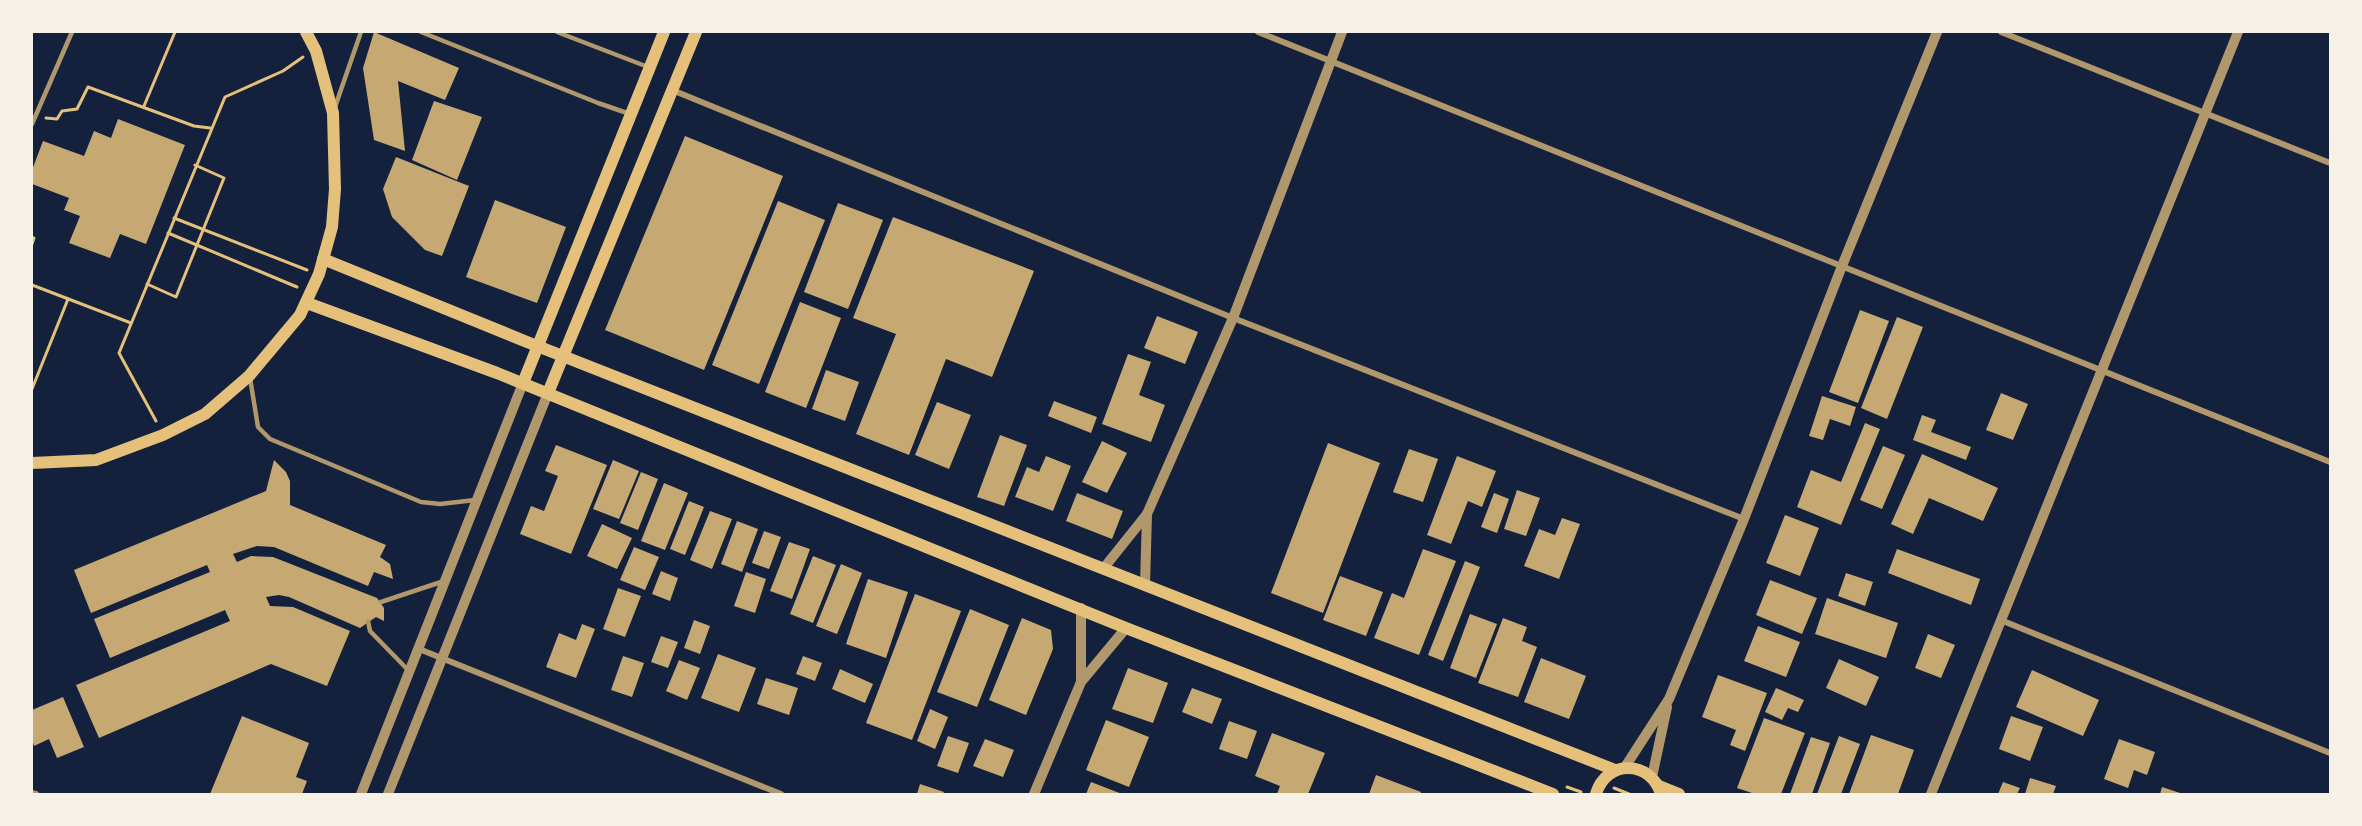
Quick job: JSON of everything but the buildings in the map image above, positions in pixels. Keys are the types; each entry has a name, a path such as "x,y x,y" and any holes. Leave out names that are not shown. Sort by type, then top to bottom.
{"main road":[{"path":"32,463 96,460 163,435 205,414 249,376 274,347 309,298 319,274 332,226 335,189 333,112 316,51 306,32"},
{"path":"523,383 664,32"},
{"path":"548,393 696,32"},
{"path":"322,259 1102,569 1620,769 1641,770 1657,786 1679,795"},
{"path":"309,298 1126,628 1553,795"},
{"path":"1596,795 1600,783 1620,769"}],"street":[{"path":"1258,32 2331,462"},
{"path":"1102,569 1148,514 1233,318 1342,32"},
{"path":"1620,769 1669,699 1744,519 1842,266 1937,32"},
{"path":"2001,32 2331,163"},
{"path":"1931,795 2003,621 2238,32"},
{"path":"672,90 1233,318 1744,519"},
{"path":"361,795 523,383"},
{"path":"388,795 548,393"},
{"path":"1145,585 1148,514"},
{"path":"1081,608 1081,682"},
{"path":"2003,621 2331,753"},
{"path":"1034,795 1081,682 1126,628"},
{"path":"419,649 781,795"},
{"path":"1657,786 1669,699"},
{"path":"32,793 36,795"}],"lane":[{"path":"32,124 72,32"},
{"path":"333,112 361,32"},
{"path":"422,32 598,104 630,114"},
{"path":"557,32 650,67"},
{"path":"249,376 258,427 266,437 413,499 440,504 475,501"},
{"path":"381,603 444,581"},
{"path":"368,621 370,631 410,672"}],"path":[{"path":"144,106 175,32"},
{"path":"163,435 119,353 210,128 225,97 283,71 307,55"},
{"path":"34,117 57,119 62,111 77,109 88,87 194,126 210,128"},
{"path":"147,284 176,297 197,246 224,178 195,165"},
{"path":"174,218 319,274"},
{"path":"168,233 309,298"},
{"path":"32,237 34,238 32,244"},
{"path":"32,285 131,323"},
{"path":"32,389 68,299"}]}
